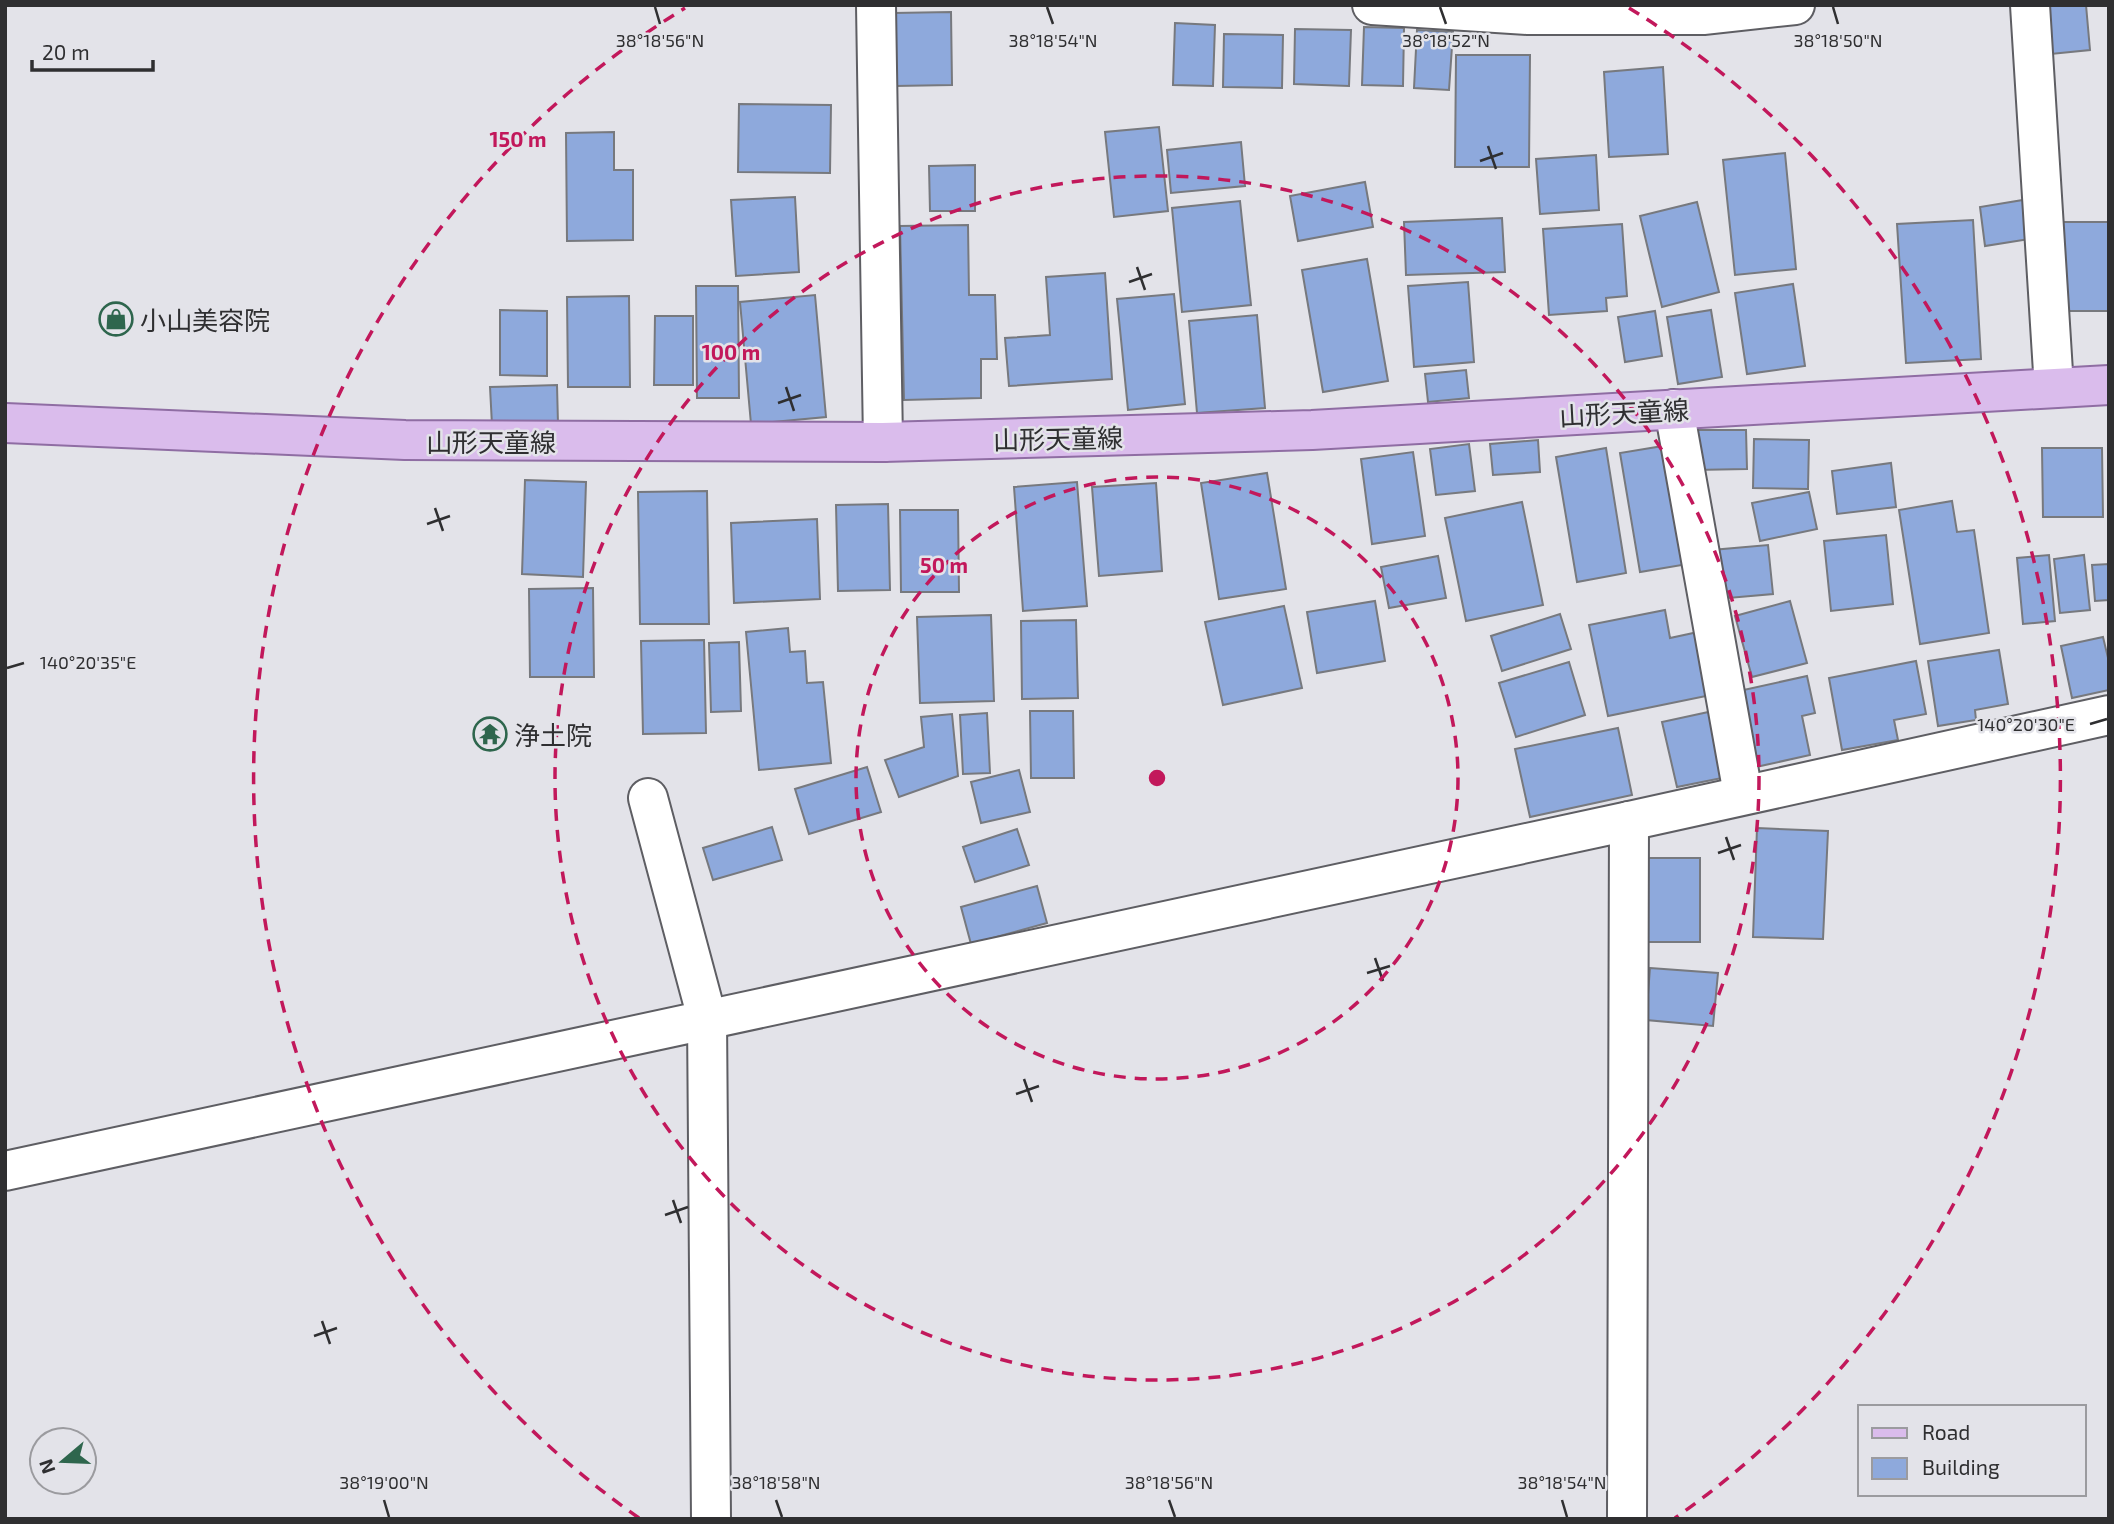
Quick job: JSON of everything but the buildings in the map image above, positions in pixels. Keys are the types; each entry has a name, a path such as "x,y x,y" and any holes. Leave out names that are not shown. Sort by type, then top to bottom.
{"main road":[{"name":"山形天童線","path":"5,423 405,440 883,442 1312,430 2109,385"}],"street":[{"path":"876,5 883,442"},
{"path":"1372,5 1528,15 1703,15 1795,5"},
{"path":"2030,5 2054,388"},
{"path":"1674,409 1743,794"},
{"path":"5,1171 2109,715"},
{"path":"648,798 707,1018 711,1519"},
{"path":"1627,1519 1629,821"}],"place":[{"name":"小山美容院","path":"116,319"},
{"name":"浄土院","path":"490,734"}]}
